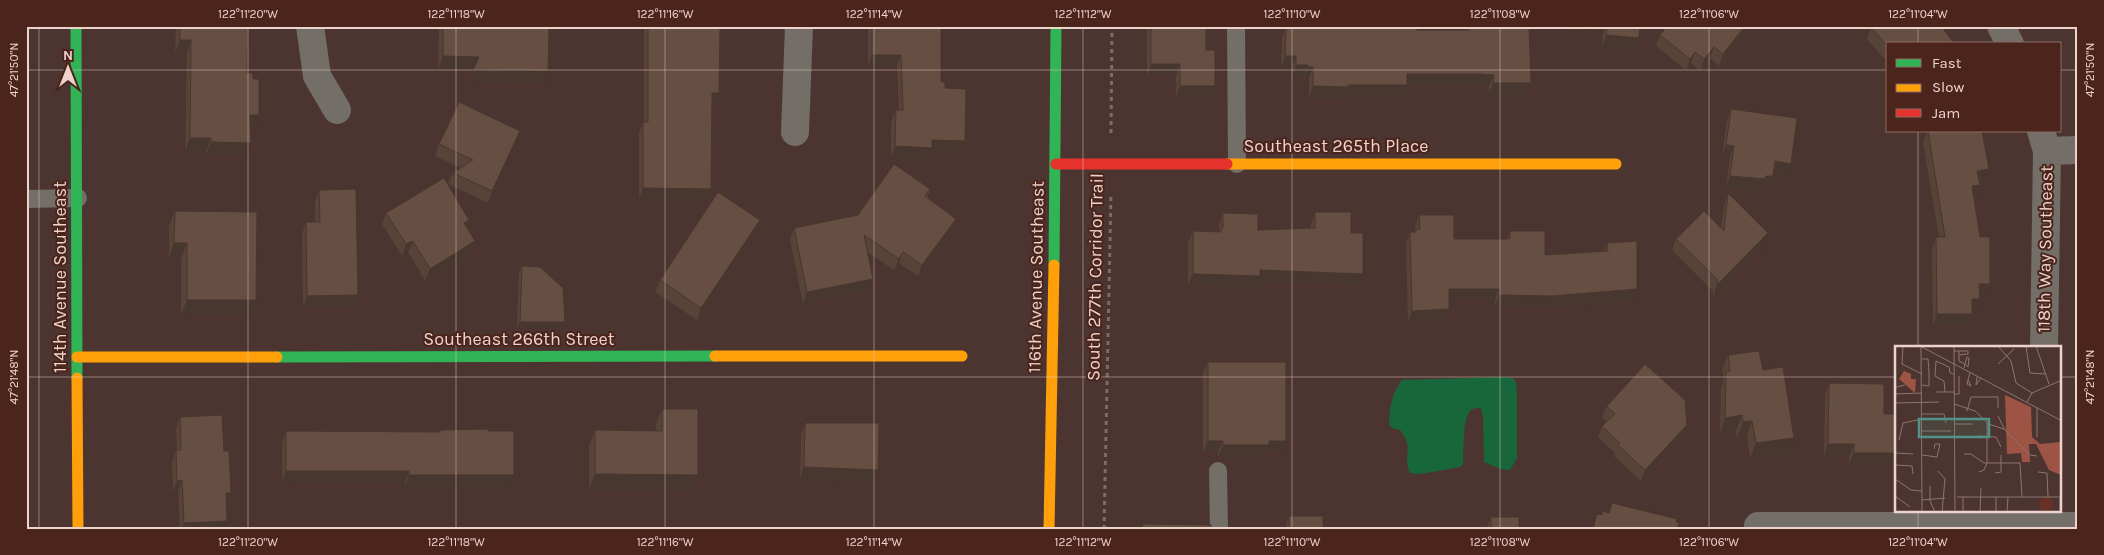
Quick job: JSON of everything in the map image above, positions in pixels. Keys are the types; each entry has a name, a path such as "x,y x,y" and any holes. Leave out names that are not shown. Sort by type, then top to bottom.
{"street":[{"name":"114th Avenue Southeast","path":"76,26 78,529"},
{"path":"310,26 317,76 337,110"},
{"path":"795,132 799,26"},
{"name":"116th Avenue Southeast","path":"1049,529 1056,164 1056,26"},
{"path":"2000,26 2009,42"},
{"path":"2044,141 2078,150"},
{"name":"118th Way Southeast","path":"2044,141 2044,346"},
{"name":"Southeast 265th Place","path":"1056,164 1616,164"},
{"name":"Southeast 266th Street","path":"77,357 962,356"},
{"path":"1758,526 2042,522 2078,526"}],"lane":[{"path":"1236,26 1237,164"},
{"path":"26,199 78,198"},
{"path":"1218,471 1219,529"}],"path":[{"name":"South 277th Corridor Trail","path":"1104,529 1112,26"}],"shaded area":[{"path":"1513,378 1516,382 1517,393 1517,458 1510,470 1500,469 1484,462 1483,416 1481,408 1478,408 1471,410 1467,416 1463,464 1460,467 1421,474 1410,473 1407,461 1407,442 1400,430 1392,428 1389,424 1395,390 1402,380"}],"building":[{"path":"180,26 248,26 247,73 253,73 253,79 259,79 259,115 250,115 251,143 211,142 211,138 190,138 191,40 180,40"},
{"path":"443,26 549,26 548,71 473,70 479,57 443,56"},
{"path":"648,26 720,26 719,93 712,93 711,189 643,188 643,122 648,122"},
{"path":"872,26 941,26 941,82 945,82 945,88 966,89 965,141 932,140 932,148 895,146 896,110 903,110 901,55 872,55"},
{"path":"1151,26 1206,26 1206,50 1215,50 1215,86 1180,86 1180,64 1151,64"},
{"path":"1417,26 1417,30 1469,30 1469,26 1529,26 1531,83 1493,83 1494,75 1481,74 1407,74 1407,85 1313,86 1313,67 1296,65 1296,56 1285,56 1286,27"},
{"path":"1607,26 1640,26 1639,38 1606,35"},
{"path":"1667,26 1745,26 1723,54 1714,47 1704,59 1695,52 1690,59 1660,35"},
{"path":"1941,26 1953,42 1886,42 1886,45 1871,27"},
{"path":"459,102 520,131 492,191 453,173 473,160 439,144"},
{"path":"1731,109 1797,118 1791,164 1775,161 1773,176 1766,176 1765,179 1730,176 1734,146 1726,145"},
{"path":"1928,132 1982,132 1989,169 1977,171 1980,185 1972,186 1980,237 1990,237 1990,284 1979,284 1980,299 1972,299 1972,314 1937,314 1936,237 1945,237"},
{"path":"894,164 930,189 925,196 956,219 922,265 903,252 899,259 864,235 873,279 807,292 794,228 858,215"},
{"path":"444,178 469,220 464,223 475,241 430,269 413,241 406,244 386,213"},
{"path":"356,189 358,295 307,296 306,222 320,222 319,190"},
{"path":"718,192 760,220 701,308 660,280"},
{"path":"1728,193 1768,233 1717,285 1718,280 1676,239 1704,211 1724,231"},
{"path":"175,211 257,212 256,300 187,300 187,243 174,243"},
{"path":"1315,212 1351,212 1351,233 1363,233 1363,274 1260,270 1260,276 1193,274 1193,231 1221,232 1221,228 1223,228 1223,213 1258,214 1258,230 1315,228"},
{"path":"1419,215 1454,215 1454,239 1510,239 1510,231 1545,231 1545,255 1608,251 1607,243 1637,241 1637,289 1552,296 1499,295 1499,289 1449,289 1449,309 1412,311 1410,232 1416,232 1416,229 1420,229"},
{"path":"522,266 540,267 563,288 565,322 520,322"},
{"path":"1759,351 1763,370 1783,367 1794,438 1756,443 1752,421 1743,422 1742,415 1725,418 1726,372 1730,371 1728,355"},
{"path":"1208,362 1286,362 1286,441 1269,441 1269,445 1223,445 1223,441 1208,441"},
{"path":"1645,364 1685,400 1687,425 1645,470 1618,445 1620,443 1602,426 1615,414 1607,406"},
{"path":"1829,383 1884,384 1884,414 1895,414 1895,453 1854,453 1854,444 1828,444"},
{"path":"662,409 698,409 698,475 595,474 595,430 662,431"},
{"path":"222,415 224,451 229,451 231,493 226,493 227,521 184,523 182,480 177,481 176,450 181,450 180,417"},
{"path":"805,423 879,423 878,470 804,467"},
{"path":"488,429 488,431 514,431 514,475 409,475 409,471 286,471 286,431 440,432 440,430"},
{"path":"1612,503 1677,519 1676,522 1679,523 1677,529 1593,529 1597,514 1602,515 1602,511 1609,513"},
{"path":"1289,516 1323,516 1323,529 1142,529 1143,524 1211,525 1211,528 1289,528"},
{"path":"1491,517 1519,517 1519,529 1491,529"}],"traffic: fast":[{"path":"76,26 77,378"},
{"path":"1054,265 1056,26"},
{"path":"277,357 715,356"}],"traffic: slow":[{"path":"1227,164 1616,164"},
{"path":"1049,529 1054,265"},
{"path":"715,356 962,356"},
{"path":"77,357 277,357"},
{"path":"77,378 78,529"}],"traffic: jam":[{"path":"1056,164 1227,164"}]}
